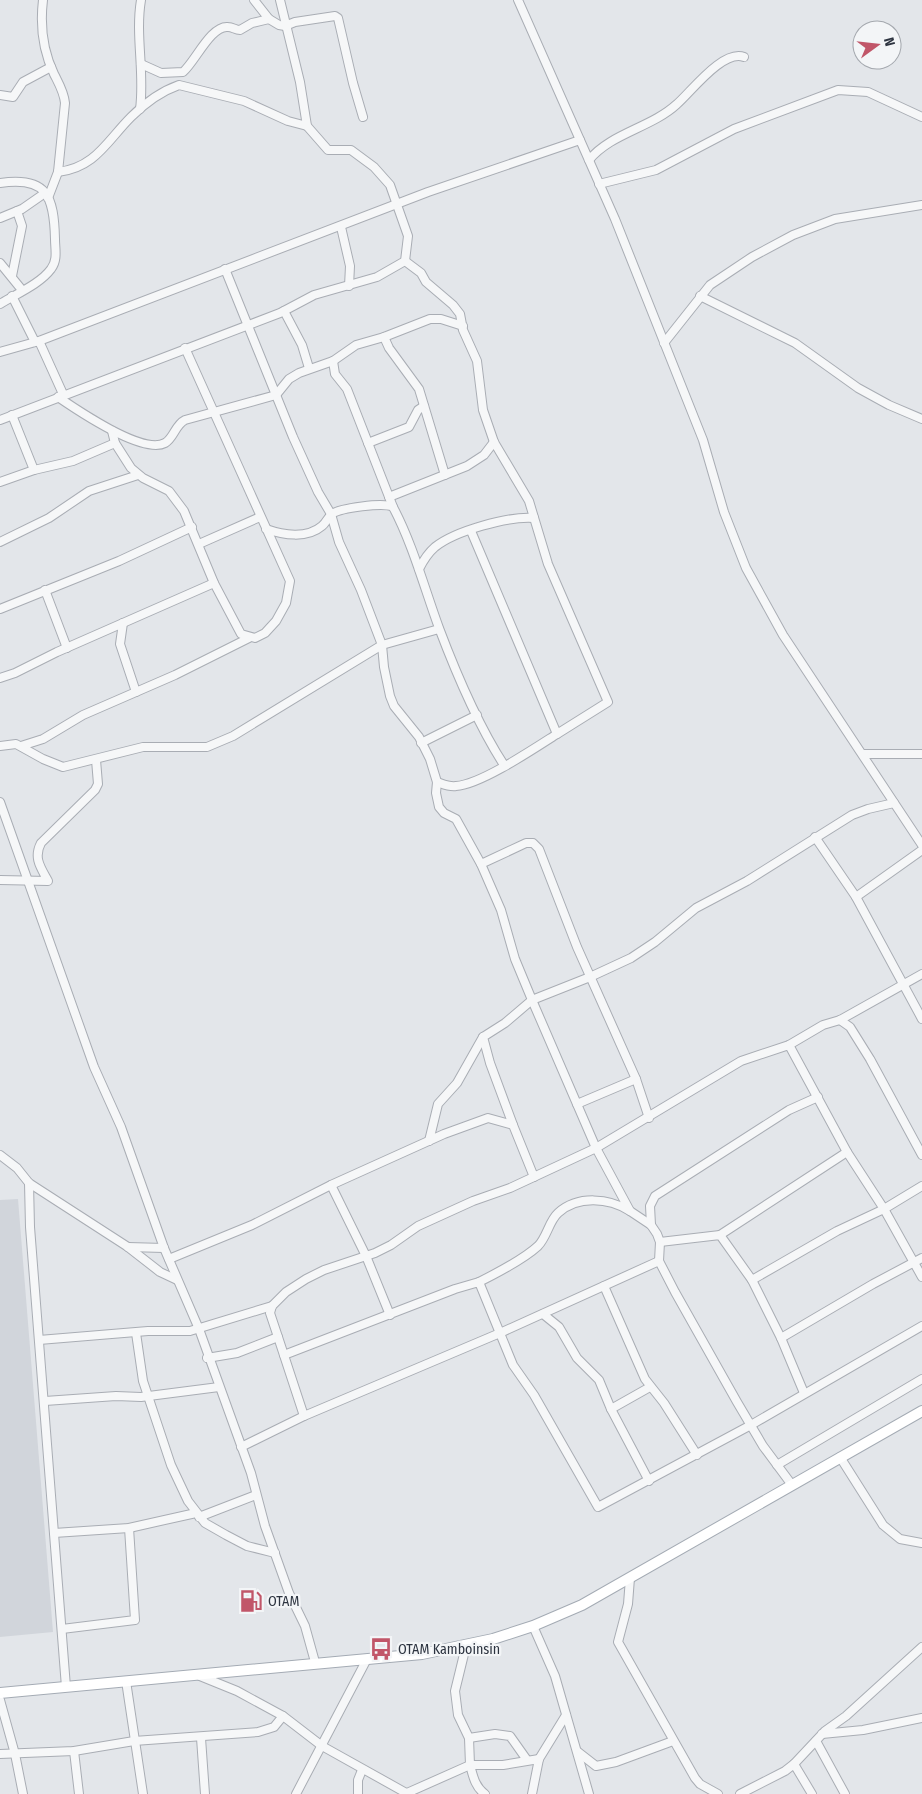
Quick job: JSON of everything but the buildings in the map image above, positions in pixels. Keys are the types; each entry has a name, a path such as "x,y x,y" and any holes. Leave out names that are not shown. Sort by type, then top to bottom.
{"main road":[{"path":"0,1693 315,1662 422,1654 466,1646 533,1626 582,1605 922,1411"}],"street":[{"path":"0,218 47,196 58,172 65,96 51,67 43,38 43,0"},
{"path":"140,109 141,64 138,25 141,0"},
{"path":"254,0 269,19 285,26 295,22 335,16 338,18 364,117"},
{"path":"280,0 300,82 307,126 328,150 351,150 374,167 390,185 408,236 405,261"},
{"path":"518,0 600,184 703,440 724,512 746,568 784,635 922,845"},
{"path":"141,64 161,73 183,72 218,29 227,26 240,30 252,23 269,19"},
{"path":"589,160 604,145 652,122 675,106 715,68 735,56 744,56"},
{"path":"0,95 13,97 23,82 51,67"},
{"path":"58,172 72,171 85,166 140,109 174,87 186,85 244,101 288,121 307,126"},
{"path":"600,184 656,170 734,129 838,90 868,92 922,116"},
{"path":"0,352 37,341 341,227 397,204 580,140"},
{"path":"0,183 31,182 47,196 55,215 56,257 52,267 45,276 0,304"},
{"path":"664,343 710,285 727,271 793,235 819,224 867,212 891,211 922,205"},
{"path":"12,276 22,226 17,211"},
{"path":"341,227 350,266 349,286"},
{"path":"0,420 284,311 314,295 377,277 405,261"},
{"path":"405,261 421,273 426,282 453,305 460,314 477,361 483,410 494,442 525,493 548,564 608,702 485,776 457,786 437,782"},
{"path":"0,263 22,290"},
{"path":"225,269 276,395 314,484 331,514 339,542 362,590 382,645 384,667 394,706 422,743 430,759 437,782 436,793 440,807 444,813 456,819 481,864 501,910 515,959 532,1000 596,1148 630,1211"},
{"path":"12,296 37,341 60,396 112,431 143,443 161,444 169,440 179,423 192,417 213,414 276,395 288,379 310,368 333,360 356,345 384,337 430,319 446,320 463,326"},
{"path":"700,296 795,343 858,388 889,405 922,419"},
{"path":"284,311 302,345 310,368"},
{"path":"384,337 388,348 418,389 446,474"},
{"path":"21,746 44,739 83,715 249,638 260,636 276,621 286,603 291,588 290,582 185,348"},
{"path":"333,360 335,374 347,388 393,507 404,528 439,629 477,715 492,746 504,765"},
{"path":"368,443 409,427 418,410 424,406"},
{"path":"12,415 34,470"},
{"path":"112,431 115,443 130,468 138,475 169,491 184,511 200,544 214,583 237,628 241,634 249,638"},
{"path":"389,497 475,461 494,442"},
{"path":"0,482 34,470 73,461 115,443"},
{"path":"0,542 49,518 89,491 138,475"},
{"path":"266,529 278,533 302,534 321,527 331,514 375,504 393,507"},
{"path":"200,544 260,517"},
{"path":"418,569 434,547 500,520 534,518"},
{"path":"0,609 119,560 192,527"},
{"path":"471,531 557,734"},
{"path":"0,678 15,673 214,583"},
{"path":"45,590 67,648"},
{"path":"124,623 120,644 136,692"},
{"path":"0,746 9,743 21,746 58,766 96,760 143,746 192,748 221,742 382,645 439,629"},
{"path":"422,743 477,715"},
{"path":"863,754 922,754"},
{"path":"0,880 48,881 36,852 41,843 95,790 98,784 96,760"},
{"path":"0,802 26,881 73,1003 94,1067 121,1127 164,1248 199,1329 207,1358 241,1447 289,1593 305,1626 315,1662"},
{"path":"429,1141 438,1104 457,1083 483,1038 505,1023 532,1000 590,977 630,958 655,942 696,908 775,864 852,815 894,803"},
{"path":"815,837 856,897 922,1019"},
{"path":"481,864 526,843 532,843 538,849 590,977 636,1079 649,1118"},
{"path":"856,897 922,850"},
{"path":"304,1416 270,1313 272,1306 286,1292 324,1270 366,1256 391,1245 418,1226 473,1201 497,1194 596,1148 750,1056 790,1045 823,1024 840,1020 922,974"},
{"path":"840,1020 850,1028 870,1059 922,1154"},
{"path":"483,1038 490,1063 534,1177"},
{"path":"790,1045 847,1152 884,1209 922,1277"},
{"path":"578,1104 636,1079"},
{"path":"792,1485 777,1466 751,1425 659,1261 660,1242 651,1225 650,1206 655,1196 788,1110 818,1096"},
{"path":"169,1259 252,1225 331,1185 429,1141 488,1118 513,1125"},
{"path":"660,1242 720,1235 847,1152"},
{"path":"0,1155 17,1168 30,1183 128,1248 160,1272 177,1280"},
{"path":"30,1183 30,1227 66,1687"},
{"path":"331,1185 366,1256 390,1315"},
{"path":"752,1280 837,1230 884,1209 922,1186"},
{"path":"284,1355 455,1289 479,1282 539,1245 557,1214 568,1207 593,1200 619,1204 651,1225"},
{"path":"720,1235 752,1280 781,1338 804,1392"},
{"path":"128,1248 164,1248"},
{"path":"781,1338 873,1284 922,1258"},
{"path":"241,1447 304,1416 544,1314 659,1261"},
{"path":"479,1282 513,1365 534,1395 596,1506 602,1506 697,1455 922,1326"},
{"path":"604,1286 650,1386 664,1403 697,1455"},
{"path":"39,1340 199,1329 239,1314 272,1306"},
{"path":"544,1314 559,1327 577,1358 599,1380 611,1409 649,1481"},
{"path":"136,1333 139,1366 171,1465 182,1490 197,1515 226,1535 247,1546 275,1553"},
{"path":"207,1358 236,1353 278,1337"},
{"path":"777,1466 922,1379"},
{"path":"611,1409 650,1386"},
{"path":"44,1401 149,1396 219,1387"},
{"path":"840,1457 883,1525 900,1539 922,1543"},
{"path":"54,1533 129,1528 197,1515 256,1495"},
{"path":"62,1629 135,1620 129,1528"},
{"path":"630,1578 628,1604 618,1642 695,1778 700,1784 718,1794"},
{"path":"533,1626 555,1676 589,1794"},
{"path":"466,1646 455,1691 458,1715 469,1738 470,1765 474,1779 480,1790 485,1794"},
{"path":"740,1794 784,1772 794,1764 819,1738 922,1647"},
{"path":"296,1794 367,1659"},
{"path":"196,1674 237,1691 283,1716 322,1746 407,1794 470,1765 503,1765 539,1759"},
{"path":"126,1682 143,1794"},
{"path":"0,1700 15,1754 23,1794"},
{"path":"532,1794 539,1759 566,1715"},
{"path":"0,1754 74,1751 134,1741 201,1738 258,1732 274,1727 283,1716"},
{"path":"819,1738 922,1718"},
{"path":"469,1738 495,1734 510,1736 527,1760"},
{"path":"201,1738 205,1794"},
{"path":"819,1738 845,1794"},
{"path":"578,1752 596,1766 616,1762 674,1741"},
{"path":"74,1751 79,1794"},
{"path":"794,1764 812,1794"},
{"path":"358,1794 358,1780 362,1770"},
{"path":"759,1785 762,1794"}],"shaded area":[{"path":"18,1199 53,1632 0,1637 0,1200"}],"place":[{"name":"OTAM","path":"251,1601"},
{"name":"OTAM Kamboinsin","path":"381,1649"}]}
